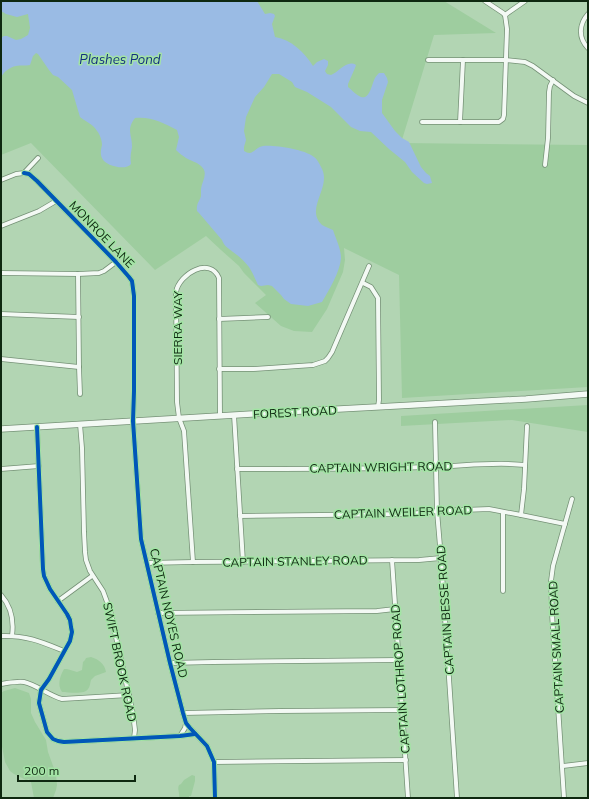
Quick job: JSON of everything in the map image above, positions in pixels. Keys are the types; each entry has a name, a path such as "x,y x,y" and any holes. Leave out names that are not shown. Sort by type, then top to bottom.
{"main road":[{"name":"FOREST ROAD","path":"1,429 588,394"}],"street":[{"path":"422,122 499,122 503,119 507,29 505,15 503,12 485,1"},
{"path":"505,15 525,1"},
{"path":"588,14 583,21 581,33 582,40 588,48"},
{"path":"428,60 506,60 529,63 574,96 588,103"},
{"path":"460,122 463,60"},
{"path":"545,165 548,138 549,92 553,80"},
{"path":"1,180 16,174 24,173 38,158"},
{"name":"MONROE LANE","path":"24,173 31,176 56,201 116,262 132,282 134,296 133,421"},
{"path":"1,226 56,201"},
{"path":"1,273 99,273 116,262"},
{"path":"220,369 254,369 313,365 325,361 332,352 369,266"},
{"name":"SIERRA WAY","path":"179,418 177,402 176,292 179,283 197,268 205,268 216,271 220,284 220,416"},
{"path":"78,274 80,394"},
{"path":"363,282 371,287 378,298 378,407"},
{"path":"1,314 79,317"},
{"path":"219,319 268,317"},
{"path":"1,359 79,367"},
{"path":"234,415 243,562"},
{"path":"179,418 184,431 192,562"},
{"name":"CAPTAIN NOYES ROAD","path":"133,421 142,540 147,564 170,663 186,723 206,746 214,762 215,798"},
{"name":"CAPTAIN BESSE ROAD","path":"434,422 437,511 442,558 457,798"},
{"name":"SWIFT BROOK ROAD","path":"80,424 85,552 92,576 103,591 110,610 133,714 135,730 134,738"},
{"path":"521,515 524,489 527,426"},
{"path":"38,427 43,569 47,582 67,614 72,627 70,641 49,679 41,690 39,704 47,732 58,741 71,742 195,734"},
{"name":"CAPTAIN WRIGHT ROAD","path":"237,469 435,467 501,464 525,465"},
{"path":"1,469 40,466"},
{"name":"CAPTAIN SMALL ROAD","path":"564,798 551,581 553,566 572,499"},
{"name":"CAPTAIN WEILER ROAD","path":"240,516 410,514 437,511 489,509 565,524"},
{"path":"503,512 503,591"},
{"name":"CAPTAIN STANLEY ROAD","path":"147,564 192,562 419,560 442,558"},
{"name":"CAPTAIN LOTHROP ROAD","path":"392,560 408,798"},
{"path":"58,601 92,576"},
{"path":"1,595 6,601 13,622 12,636"},
{"path":"158,613 396,610"},
{"path":"1,636 26,637 64,651"},
{"path":"170,663 399,660"},
{"path":"1,684 24,682 54,697 62,699 129,695"},
{"path":"183,713 402,710"},
{"path":"180,736 186,723"},
{"path":"214,762 406,760"},
{"path":"563,766 588,763"}],"green space":[{"path":"1,1 444,1 496,33 434,35 401,143 588,145 588,387 402,398 399,275 344,248 345,260 343,272 327,309 312,332 294,331 281,326 255,303 266,295 239,266 206,236 155,270 31,143 1,155"},
{"path":"588,405 588,432 512,420 401,426 401,416"},
{"path":"91,657 101,662 106,672 95,676 91,680 89,687 84,692 62,692 60,689 60,680 64,669 77,672 82,670 83,662 86,658"},
{"path":"15,688 29,693 31,699 31,713 46,740 48,752 56,774 57,785 53,798 34,798 29,779 26,780 14,774 10,771 5,762 1,741 1,693"},
{"path":"192,775 195,776 195,781 191,796 189,796 189,798 179,798 179,785"}],"water":[{"name":"Plashes Pond","path":"1,1 257,1 265,14 270,13 274,14 275,16 272,24 275,37 287,41 297,47 313,66 317,62 324,59 328,61 325,71 327,74 331,75 346,65 356,65 348,87 359,96 367,96 376,76 379,73 384,73 388,82 382,100 382,113 395,131 409,142 421,167 430,176 432,183 424,183 412,172 405,162 371,132 360,131 351,127 331,107 307,92 295,87 292,82 279,74 272,74 264,87 255,97 246,117 244,131 246,140 244,151 250,153 263,146 275,146 303,152 316,159 324,175 324,182 317,204 317,218 322,225 333,230 341,255 336,275 322,302 308,306 291,304 272,286 258,285 249,267 240,257 225,245 197,211 205,171 199,165 186,158 176,150 179,137 177,130 151,119 135,118 130,129 132,147 131,164 125,167 116,167 107,163 102,158 102,143 100,136 94,127 80,117 72,90 58,77 53,75 38,54 36,53 33,56 30,65 11,67 1,78 1,38 7,36 16,40 21,39 28,35 30,28 28,14 17,17 6,14 1,11"}],"cycle path":[{"path":"24,173 29,174 37,181 116,262 132,281 134,296 133,421 141,539 170,663 186,723 207,746 214,762 215,798"},
{"path":"37,427 44,576 50,589 67,614 70,620 72,632 70,641 49,679 41,690 39,703 47,732 53,739 64,742 195,734"}]}
